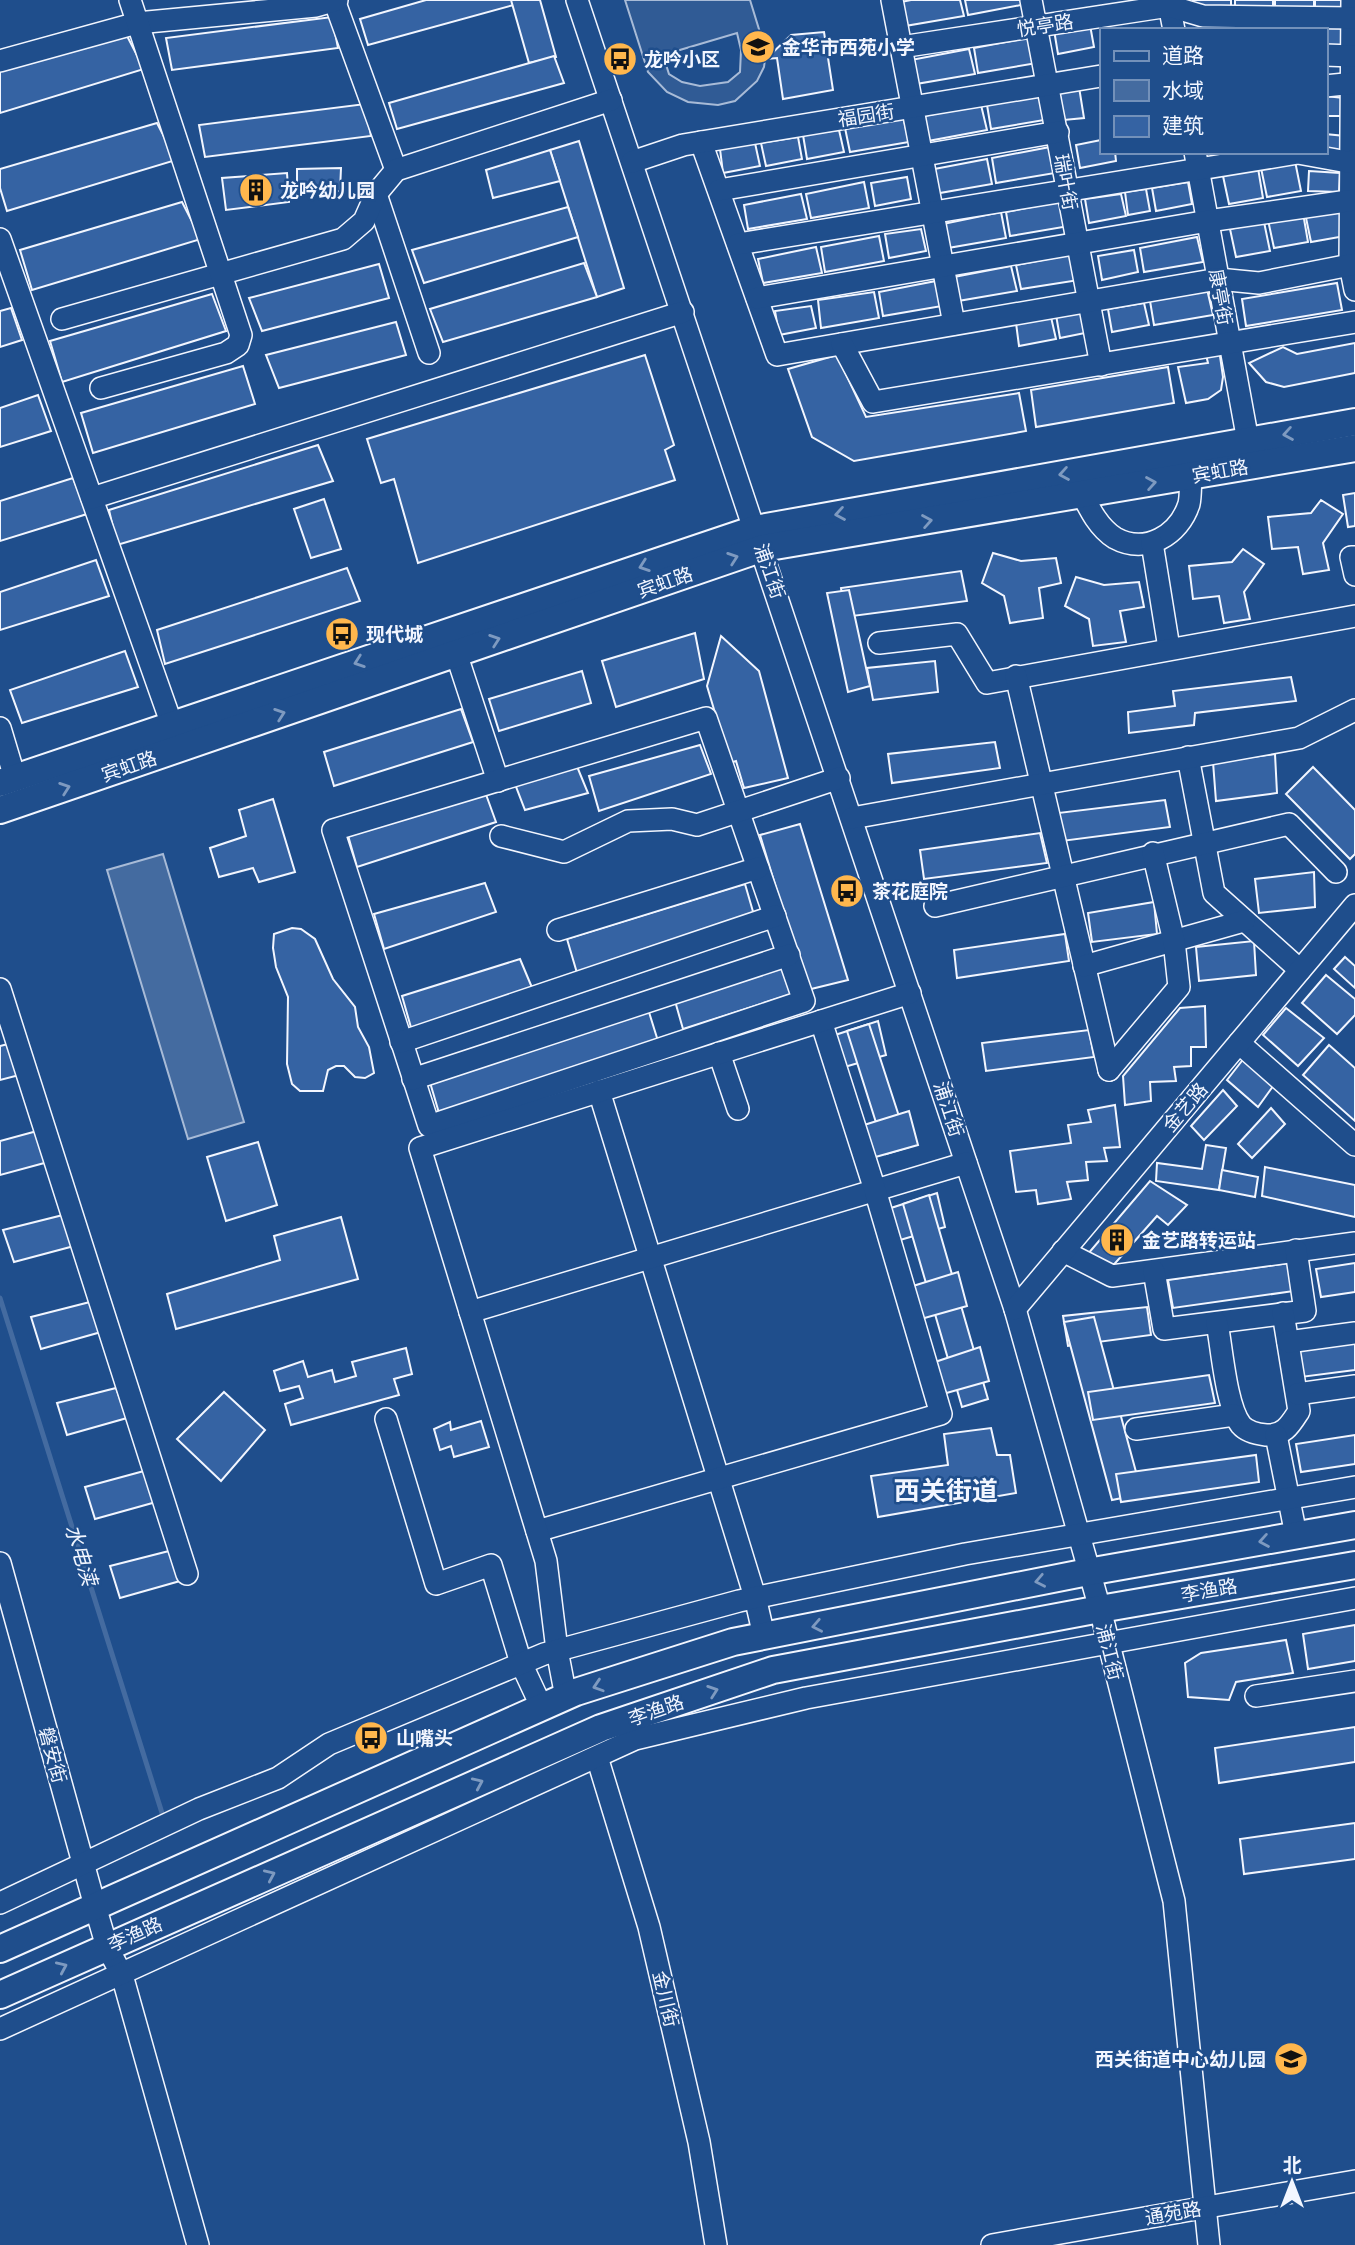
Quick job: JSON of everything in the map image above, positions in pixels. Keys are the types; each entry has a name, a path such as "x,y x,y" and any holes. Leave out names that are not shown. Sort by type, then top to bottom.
{"main road":[{"name":"宾虹路","path":"8,781 172,725 759,538 1355,422"},
{"name":"宾虹路","path":"0,810 456,653 759,538 1082,494 1355,449"},
{"name":"李渔路","path":"0,1949 554,1702 733,1642 1088,1572 1355,1525"},
{"name":"李渔路","path":"0,1995 601,1728 773,1671 1100,1609 1355,1565"}],"street":[{"path":"101,388 226,353 238,345 242,335 130,0"},
{"path":"0,61 137,23 316,6 335,0 396,170"},
{"name":"浦江街","path":"578,0 1015,1309 1100,1609 1174,1901 1203,2208 1209,2245"},
{"path":"892,0 954,324"},
{"name":"瑞叶街","path":"1031,0 1101,365"},
{"path":"1169,3 1174,28"},
{"name":"悦亭路","path":"901,47 1169,3 1203,16 1353,12"},
{"path":"1353,12 1355,290"},
{"path":"1327,55 1353,55"},
{"name":"福园街","path":"632,162 701,142 1100,76"},
{"path":"1327,86 1354,83"},
{"path":"62,318 343,239 364,221 376,194 396,170 611,100"},
{"path":"719,190 1058,132"},
{"path":"701,142 778,355 1218,279 1259,283 1353,265"},
{"path":"738,244 1067,190 1197,161 1285,154"},
{"path":"1308,154 1354,162"},
{"name":"康亭街","path":"1197,161 1248,441"},
{"path":"376,194 429,353"},
{"path":"757,298 1208,221 1353,200"},
{"path":"0,239 10,295 92,498 172,725"},
{"path":"92,498 683,312"},
{"path":"842,344 873,402 1355,322"},
{"path":"1082,494 1095,519 1116,538 1143,546 1162,539 1181,523 1189,501 1191,476"},
{"path":"1152,543 1169,648"},
{"path":"1355,557 1351,557 1355,575"},
{"path":"879,643 957,634 987,683 1355,616"},
{"path":"456,653 498,781"},
{"path":"1016,676 1109,1070 1179,987 1174,941 1153,853"},
{"path":"852,818 1299,738 1355,710"},
{"path":"706,718 739,813 804,1001 429,1126 332,830 706,718"},
{"path":"0,729 8,781"},
{"path":"1188,757 1214,894 1300,970"},
{"path":"501,836 564,852 628,821 672,819 697,825 839,778"},
{"path":"935,906 1062,874 1289,824 1336,872"},
{"path":"558,930 758,868"},
{"name":"金艺路","path":"1015,1309 1355,905"},
{"path":"401,1042 775,916"},
{"path":"1084,966 1244,921"},
{"path":"413,1079 789,955"},
{"path":"0,989 187,1574"},
{"path":"554,1702 557,1650 547,1561 420,1147 910,993"},
{"path":"537,1531 941,1414 875,1190 821,1021"},
{"path":"1239,1043 1355,1145"},
{"path":"719,1054 738,1109"},
{"path":"599,1091 755,1597 764,1636"},
{"path":"470,1312 966,1163"},
{"path":"1063,1251 1112,1276 1355,1243"},
{"path":"1154,1271 1164,1329 1305,1311 1296,1250"},
{"path":"1217,1323 1234,1415 1243,1428 1257,1434 1276,1435 1289,1428 1299,1411 1283,1313"},
{"path":"1288,1342 1355,1333"},
{"path":"1297,1394 1355,1386"},
{"path":"1136,1429 1234,1415"},
{"path":"386,1419 436,1584 491,1565 521,1663 554,1702"},
{"path":"1276,1435 1296,1535"},
{"path":"0,1903 199,1809 278,1779 329,1744 557,1650 755,1597 965,1554 1355,1487"},
{"name":"磐安街","path":"1,1569 95,1906 107,1947 122,1975 198,2245"},
{"path":"0,2029 635,1739 806,1698 1355,1598"},
{"path":"1256,1696 1355,1681"},
{"name":"金川街","path":"597,1757 649,1927 699,2142 716,2245"},
{"name":"通苑路","path":"992,2245 1355,2181"}],"shaded area":[{"path":"625,0 750,0 766,52 764,67 757,81 735,101 718,105 688,102 667,92 648,72","holes":["737,33 741,50 740,72 728,82 700,86 682,82 669,74 663,55"]}],"water":[{"path":"163,854 244,1122 188,1139 107,870"}],"building":[{"path":"426,0 532,0 368,45 360,19"},
{"path":"511,0 540,0 556,57 529,63"},
{"path":"960,0 964,16 905,26 901,2"},
{"path":"965,0 1026,0 1026,4 968,15"},
{"path":"1193,0 1231,0 1231,9 1193,9"},
{"path":"1235,0 1273,0 1273,8 1235,8"},
{"path":"1275,0 1314,0 1314,8 1275,8"},
{"path":"1315,0 1347,0 1347,9 1315,9"},
{"path":"332,17 338,48 172,70 166,38"},
{"path":"1316,23 1348,23 1348,45 1327,45 1327,28 1316,28"},
{"path":"1090,25 1094,47 1058,54 1054,30"},
{"path":"125,32 144,69 0,113 0,69"},
{"path":"824,32 833,90 783,99 777,58 766,59 791,35"},
{"path":"1032,37 1037,63 978,73 974,48"},
{"path":"969,49 975,74 916,84 911,60"},
{"path":"554,56 564,83 397,129 389,103"},
{"path":"1079,87 1084,118 1064,120 1059,89"},
{"path":"1044,93 1050,119 991,129 987,105"},
{"path":"1327,96 1344,98 1343,116 1327,116"},
{"path":"365,104 371,136 205,157 199,125"},
{"path":"981,105 987,130 928,141 924,116"},
{"path":"903,116 909,142 850,152 845,128"},
{"path":"157,123 176,160 7,211 0,188 0,169"},
{"path":"839,130 844,152 807,159 803,135"},
{"path":"1327,134 1345,136 1344,154 1327,152"},
{"path":"798,137 802,159 766,166 761,143"},
{"path":"1100,140 1100,154 1115,154 1116,161 1080,168 1076,145"},
{"path":"579,141 624,288 597,297 550,150"},
{"path":"755,143 760,166 723,173 720,149"},
{"path":"1050,147 1055,173 996,183 992,158"},
{"path":"550,150 560,181 493,198 486,170"},
{"path":"987,159 992,184 934,194 929,170"},
{"path":"1295,161 1301,191 1267,197 1261,168"},
{"path":"341,168 340,191 297,192 297,169"},
{"path":"1258,168 1263,198 1229,204 1223,176"},
{"path":"1309,171 1340,173 1339,192 1308,191"},
{"name":"龙吟幼儿园","path":"287,173 289,202 226,210 222,178"},
{"path":"907,177 911,199 875,206 871,183"},
{"path":"864,182 869,208 811,218 806,194"},
{"path":"1188,182 1192,204 1156,211 1152,188"},
{"path":"1146,189 1150,211 1128,215 1125,192"},
{"path":"801,194 807,219 748,229 744,205"},
{"path":"1121,194 1126,216 1089,223 1085,199"},
{"path":"1063,201 1069,226 1010,236 1006,212"},
{"path":"182,202 201,239 32,290 20,250"},
{"path":"1340,206 1345,236 1311,242 1305,213"},
{"path":"568,207 578,237 424,283 412,250"},
{"path":"1001,212 1006,238 948,248 943,224"},
{"path":"1303,213 1308,242 1274,248 1268,220"},
{"path":"1264,222 1270,251 1236,257 1230,229"},
{"path":"921,229 926,251 889,258 885,234"},
{"path":"879,236 884,261 825,272 821,247"},
{"path":"1197,237 1203,262 1144,272 1140,248"},
{"path":"816,247 822,273 763,283 758,259"},
{"path":"1134,250 1138,272 1102,280 1098,256"},
{"path":"1074,254 1079,280 1021,289 1016,265"},
{"path":"584,263 597,297 443,342 430,309"},
{"path":"379,264 389,298 262,331 249,298"},
{"path":"1011,266 1017,291 958,301 954,277"},
{"path":"936,281 942,306 883,316 879,292"},
{"path":"1337,283 1342,310 1246,326 1242,299"},
{"path":"1207,289 1213,315 1154,325 1150,301"},
{"path":"874,292 879,318 821,328 818,300"},
{"path":"212,294 226,331 62,382 50,341"},
{"path":"1144,303 1149,325 1112,332 1108,309"},
{"path":"811,306 816,328 779,335 775,311"},
{"path":"11,308 22,340 0,347 0,311"},
{"path":"1081,312 1085,333 1060,338 1056,315"},
{"path":"1051,317 1056,339 1019,346 1016,323"},
{"path":"396,322 406,355 279,388 266,355"},
{"path":"1355,343 1355,373 1284,387 1266,382 1249,363 1283,347 1297,354"},
{"path":"1219,349 1223,377 1221,390 1208,399 1186,403 1178,367 1208,363 1205,351"},
{"path":"645,355 674,445 665,450 675,480 418,563 394,479 381,483 367,439"},
{"path":"837,355 866,417 1019,393 1026,431 854,461 812,437 788,369"},
{"path":"243,366 255,404 93,453 81,413"},
{"path":"1168,367 1174,403 1036,427 1031,390"},
{"path":"38,395 51,431 0,447 0,408"},
{"path":"318,445 333,481 117,545 109,510"},
{"path":"73,478 87,514 0,541 0,501"},
{"path":"1355,493 1355,526 1348,527 1343,495"},
{"path":"324,499 341,549 311,558 294,509"},
{"path":"1321,500 1343,514 1323,543 1329,570 1303,574 1298,547 1272,549 1268,517 1311,513"},
{"path":"1243,549 1264,564 1244,592 1250,619 1224,623 1219,596 1193,599 1189,566 1232,562"},
{"path":"993,553 1021,561 1056,558 1061,583 1039,588 1043,618 1010,623 1004,596 982,583"},
{"path":"96,560 109,596 0,630 0,592"},
{"path":"347,568 360,601 165,664 157,630"},
{"path":"961,571 967,601 845,617 841,588"},
{"path":"1076,577 1104,585 1139,582 1144,607 1120,611 1126,642 1093,646 1089,619 1065,606"},
{"path":"849,590 870,686 848,692 827,593"},
{"path":"695,633 704,679 616,707 602,661"},
{"path":"721,636 759,671 788,778 744,788 736,761 730,763 707,686"},
{"path":"125,651 138,687 22,723 10,690"},
{"path":"935,661 938,692 873,700 867,668"},
{"path":"582,671 591,703 499,731 489,699"},
{"path":"1291,677 1296,701 1195,713 1194,725 1129,733 1128,712 1175,706 1173,691"},
{"path":"461,709 473,742 334,786 324,752"},
{"path":"995,742 1000,768 892,783 888,754"},
{"path":"700,745 711,774 599,811 589,776"},
{"path":"1275,754 1277,793 1216,801 1213,762"},
{"path":"576,764 588,793 525,810 515,784"},
{"path":"1313,767 1355,810 1355,854 1350,859 1286,794"},
{"path":"484,789 496,822 357,867 347,832"},
{"path":"273,799 295,872 259,882 253,868 219,877 210,848 246,836 239,810"},
{"path":"1165,800 1170,827 1062,841 1058,813"},
{"path":"800,824 848,980 807,990 760,835"},
{"path":"1040,833 1047,863 924,879 920,850"},
{"path":"1314,872 1315,907 1259,913 1255,879"},
{"path":"485,883 496,912 384,949 374,914"},
{"path":"745,884 754,915 577,973 567,939"},
{"path":"1154,902 1157,934 1092,942 1088,913"},
{"path":"292,928 301,929 315,939 333,979 355,1007 358,1027 369,1047 374,1073 365,1078 355,1077 344,1066 336,1066 328,1070 323,1091 300,1091 292,1084 287,1064 288,997 276,967 273,948 274,934"},
{"path":"1065,934 1069,961 957,978 954,950"},
{"path":"1254,941 1256,975 1199,981 1196,947"},
{"path":"1345,957 1355,966 1355,988 1334,969"},
{"path":"520,959 533,990 412,1031 402,996"},
{"path":"784,963 795,993 683,1029 673,994"},
{"path":"1326,975 1355,999 1355,1015 1337,1034 1302,1003"},
{"path":"1205,1006 1206,1047 1191,1047 1191,1066 1174,1067 1176,1081 1150,1082 1151,1101 1125,1105 1123,1076 1180,1008"},
{"path":"1286,1008 1324,1038 1298,1066 1263,1035"},
{"path":"648,1009 658,1041 439,1113 429,1079"},
{"path":"878,1021 886,1055 841,1068 832,1036"},
{"path":"869,1024 909,1147 886,1154 847,1031"},
{"path":"1089,1030 1094,1057 986,1071 982,1043"},
{"path":"12,1043 23,1074 0,1080 0,1046"},
{"path":"1329,1045 1355,1068 1355,1121 1303,1075"},
{"path":"1252,1048 1284,1071 1258,1107 1227,1080"},
{"path":"1223,1090 1237,1106 1204,1140 1191,1126"},
{"path":"1115,1105 1120,1147 1104,1148 1107,1161 1086,1162 1088,1180 1067,1182 1071,1199 1038,1204 1036,1190 1016,1192 1010,1151 1071,1143 1068,1125 1091,1122 1088,1110"},
{"path":"1271,1108 1285,1124 1252,1158 1238,1144"},
{"path":"909,1111 918,1145 872,1158 864,1125"},
{"path":"37,1131 48,1162 0,1175 0,1141"},
{"path":"258,1142 277,1205 226,1221 207,1157"},
{"path":"1206,1145 1226,1148 1219,1190 1156,1181 1157,1163 1202,1169"},
{"path":"1265,1167 1355,1185 1355,1217 1262,1196"},
{"path":"1222,1170 1258,1177 1255,1197 1219,1190"},
{"name":"金艺路转运站","path":"1150,1181 1187,1205 1168,1225 1157,1216 1110,1269 1087,1255"},
{"path":"937,1193 945,1227 900,1240 891,1208"},
{"path":"929,1195 988,1399 962,1407 903,1204"},
{"path":"63,1215 74,1246 14,1262 3,1230"},
{"path":"341,1217 358,1279 176,1329 167,1294 280,1260 274,1236"},
{"path":"1290,1263 1294,1291 1173,1308 1168,1280"},
{"path":"1355,1263 1355,1292 1321,1297 1316,1269"},
{"path":"958,1272 967,1306 921,1319 913,1286"},
{"path":"90,1302 101,1332 41,1349 31,1317"},
{"path":"1147,1307 1151,1335 1068,1346 1063,1316"},
{"path":"1094,1317 1142,1494 1112,1500 1064,1322"},
{"path":"1355,1341 1355,1370 1301,1377 1296,1350"},
{"path":"980,1347 989,1381 943,1394 935,1362"},
{"path":"406,1348 412,1374 394,1379 399,1395 291,1425 285,1404 303,1398 299,1386 280,1391 274,1371 303,1361 308,1377 332,1370 335,1382 356,1376 352,1362"},
{"path":"1209,1375 1215,1403 1093,1420 1088,1392"},
{"path":"116,1388 127,1418 67,1435 57,1403"},
{"path":"224,1392 265,1430 221,1481 177,1439"},
{"path":"481,1421 489,1447 454,1457 451,1446 440,1450 434,1429 450,1422 451,1430"},
{"path":"991,1428 997,1455 1010,1455 1016,1493 878,1517 871,1476 948,1465 944,1434"},
{"path":"1355,1435 1355,1464 1301,1472 1296,1444"},
{"path":"1256,1455 1259,1482 1121,1502 1116,1474"},
{"path":"144,1471 156,1502 95,1519 85,1487"},
{"path":"169,1551 180,1581 120,1598 110,1566"},
{"path":"1355,1625 1355,1661 1308,1669 1303,1634"},
{"path":"1286,1640 1293,1673 1236,1682 1229,1700 1188,1697 1185,1663 1201,1653"},
{"path":"1355,1727 1355,1762 1219,1783 1215,1748"},
{"path":"1355,1823 1355,1859 1244,1874 1240,1839"}],"waterway":[{"name":"水电渎","path":"0,1298 162,1813"}],"place":[{"name":"金华市西苑小学","path":"758,47"},
{"name":"龙吟小区","path":"620,59"},
{"name":"龙吟幼儿园","path":"256,190"},
{"name":"现代城","path":"342,634"},
{"name":"茶花庭院","path":"847,891"},
{"name":"金艺路转运站","path":"1117,1240"},
{"name":"山嘴头","path":"371,1738"},
{"name":"西关街道中心幼儿园","path":"1291,2059"}],"district":[{"name":"西关街道","path":"946,1491"}]}
